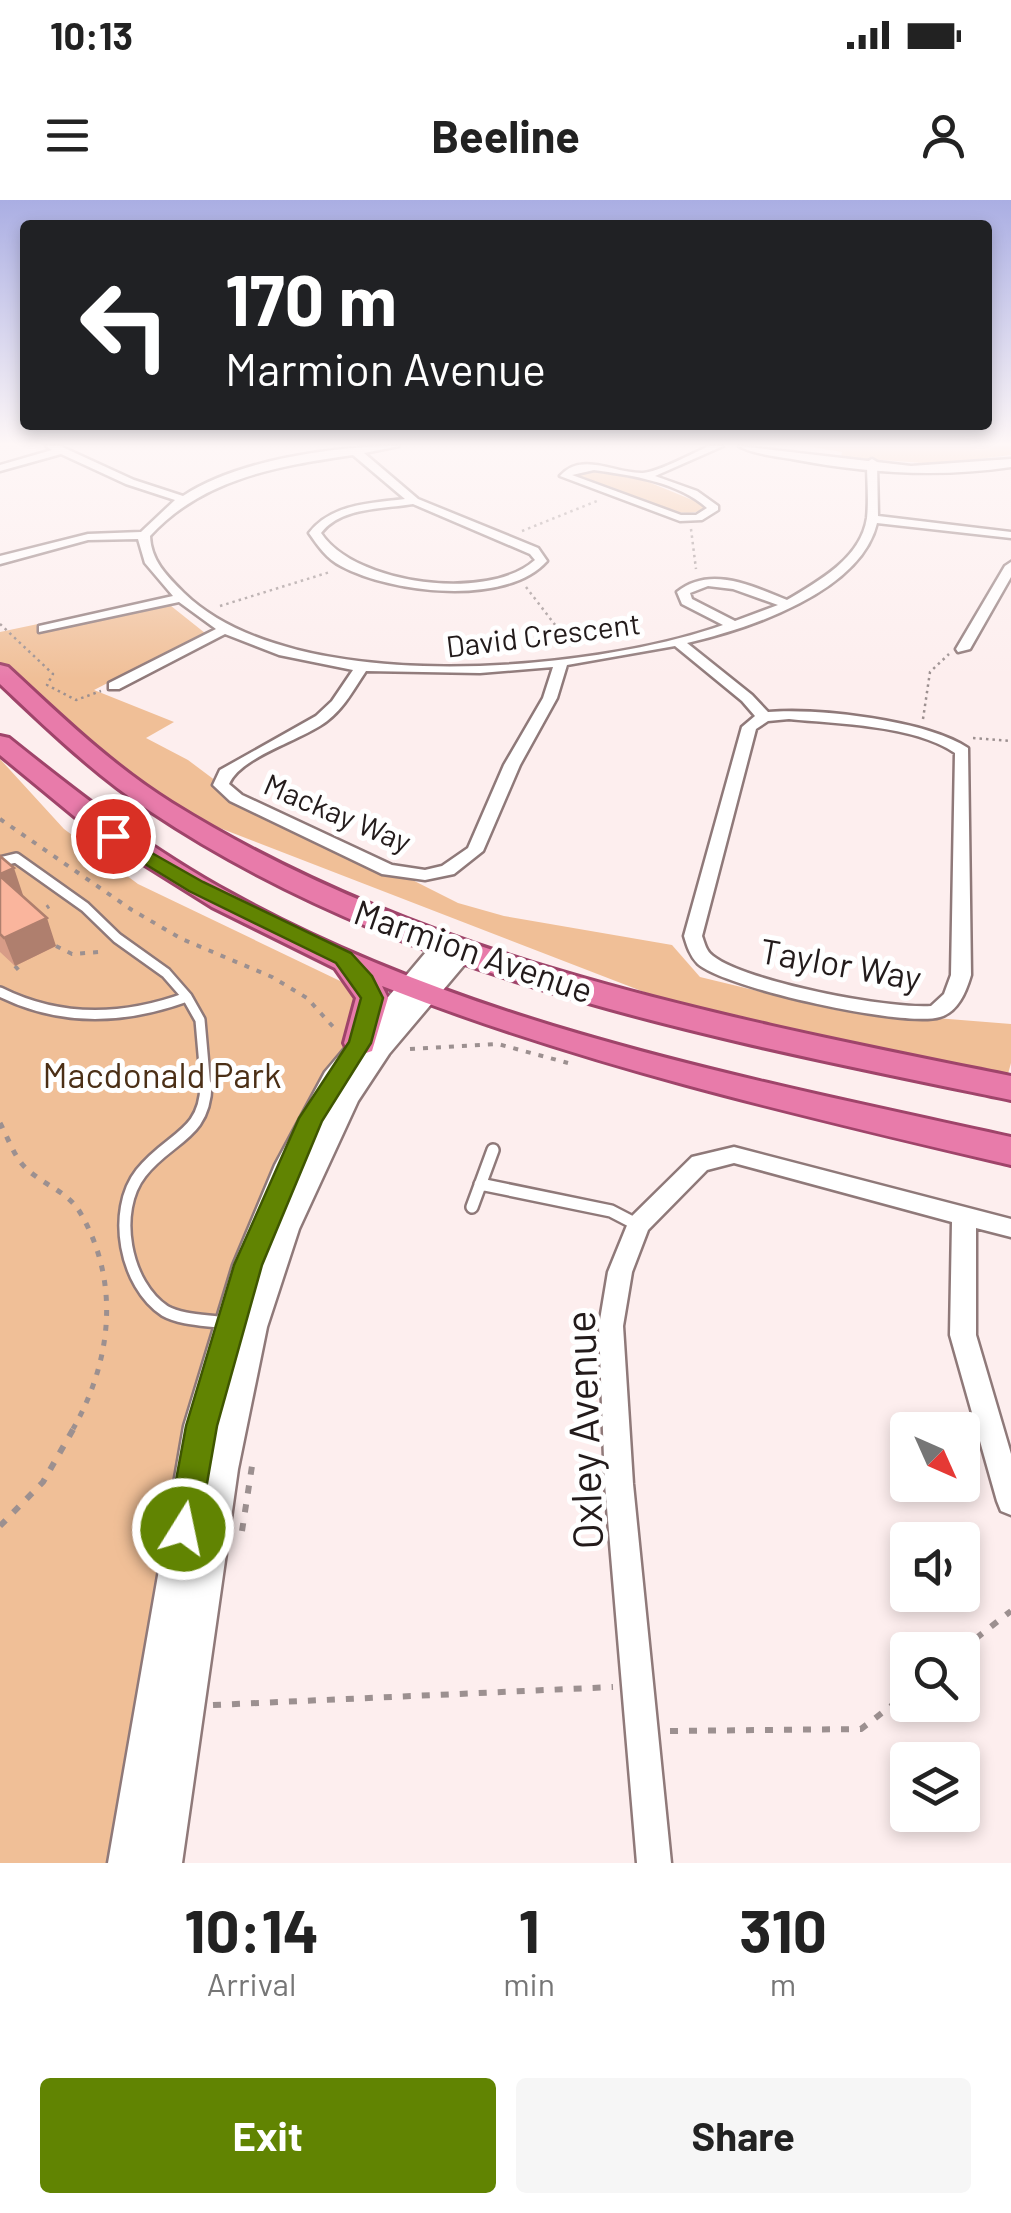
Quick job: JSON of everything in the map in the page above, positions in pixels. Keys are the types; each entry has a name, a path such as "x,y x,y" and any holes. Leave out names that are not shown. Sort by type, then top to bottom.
{"highway":[{"name":"Marmion Avenue","path":"0,672 94,759 163,808 293,882 455,947 685,1017 1011,1088"},
{"name":"Marmion Avenue","path":"0,743 78,812 113,836 196,887 344,958 594,1050 1011,1151"},
{"path":"344,958 372,998 360,1043"}],"street":[{"path":"0,560 88,537 144,534 152,524"},
{"path":"321,524 315,533 318,539 349,566 382,578 435,585 484,584 531,572 542,561 534,551 468,524"},
{"name":"David Crescent","path":"144,534 147,560 180,598 225,629 273,648 362,667 454,672 562,663 678,642 733,626 812,591 854,556 872,524"},
{"path":"913,524 1011,535"},
{"path":"963,649 1011,566"},
{"path":"733,626 686,601 683,592 698,584 724,583 786,604"},
{"path":"44,629 180,598"},
{"path":"114,686 225,629"},
{"path":"678,642 747,698 764,717 802,717 922,732 948,740"},
{"name":"Mackay Way","path":"362,667 322,719 234,766 221,785 236,798 388,870 426,875 448,870 474,851 512,765 550,698 562,663"},
{"name":"Taylor Way","path":"764,717 748,727 693,936 700,954 720,969 750,980 900,1012 935,1012 953,996 961,975 964,759 963,751 948,740"},
{"path":"161,1863 208,1699 221,1469 248,1265 289,1164 334,1079 360,1043 419,988 455,947"},
{"path":"129,1863 202,1426 240,1326 346,1098 419,988"},
{"name":"Oxley Avenue","path":"654,1863 619,1484 610,1326 620,1272 638,1225 700,1163 734,1155 1011,1228"},
{"path":"964,1216 963,1335 1011,1502"}],"lane":[{"path":"0,862 16,858 86,907 117,938 166,974 188,997 200,1020 208,1065 206,1104 193,1131 170,1142 139,1175 130,1197 127,1256 153,1302 170,1314 240,1326"},
{"path":"0,992 22,1003 100,1014 145,1010 188,997"},
{"path":"472,1207 493,1150"},
{"path":"480,1184 611,1210 638,1225"}],"path":[{"path":"503,538 539,524"},
{"path":"691,524 698,584"},
{"path":"198,612 349,566"},
{"path":"515,578 524,583 581,659"},
{"path":"0,624 53,674 47,685 76,700 114,686"},
{"path":"922,732 926,681 940,657 963,649"},
{"path":"948,740 1011,741"},
{"path":"1,821 132,910 182,939 272,976 307,998 342,1037 360,1043"},
{"path":"28,920 49,906"},
{"path":"56,946 72,954 99,952"},
{"path":"15,966 23,975"},
{"path":"0,1123 23,1164 81,1212 102,1269 109,1326 92,1396 43,1482 0,1526"},
{"path":"240,1542 254,1452"},
{"path":"980,1635 1011,1610"},
{"path":"208,1699 638,1686"},
{"path":"642,1732 861,1729 890,1706"}],"green space":[{"path":"161,598 205,633 94,690 174,722 146,738 188,760 216,781 458,903 504,916 672,945 700,977 836,1010 1011,1024 1011,1063 1006,1081 670,1002 155,803 0,663 0,632"},
{"name":"Macdonald Park","path":"0,759 64,829 138,884 384,1002 219,1357 121,1863 0,1863"}],"building":[{"path":"0,856 14,868 0,874"},
{"path":"0,876 47,918 4,938 0,934"}],"route":[{"path":"113,836 196,887 344,958 372,998 360,1043 311,1118 248,1265 202,1426 183,1529"}]}
